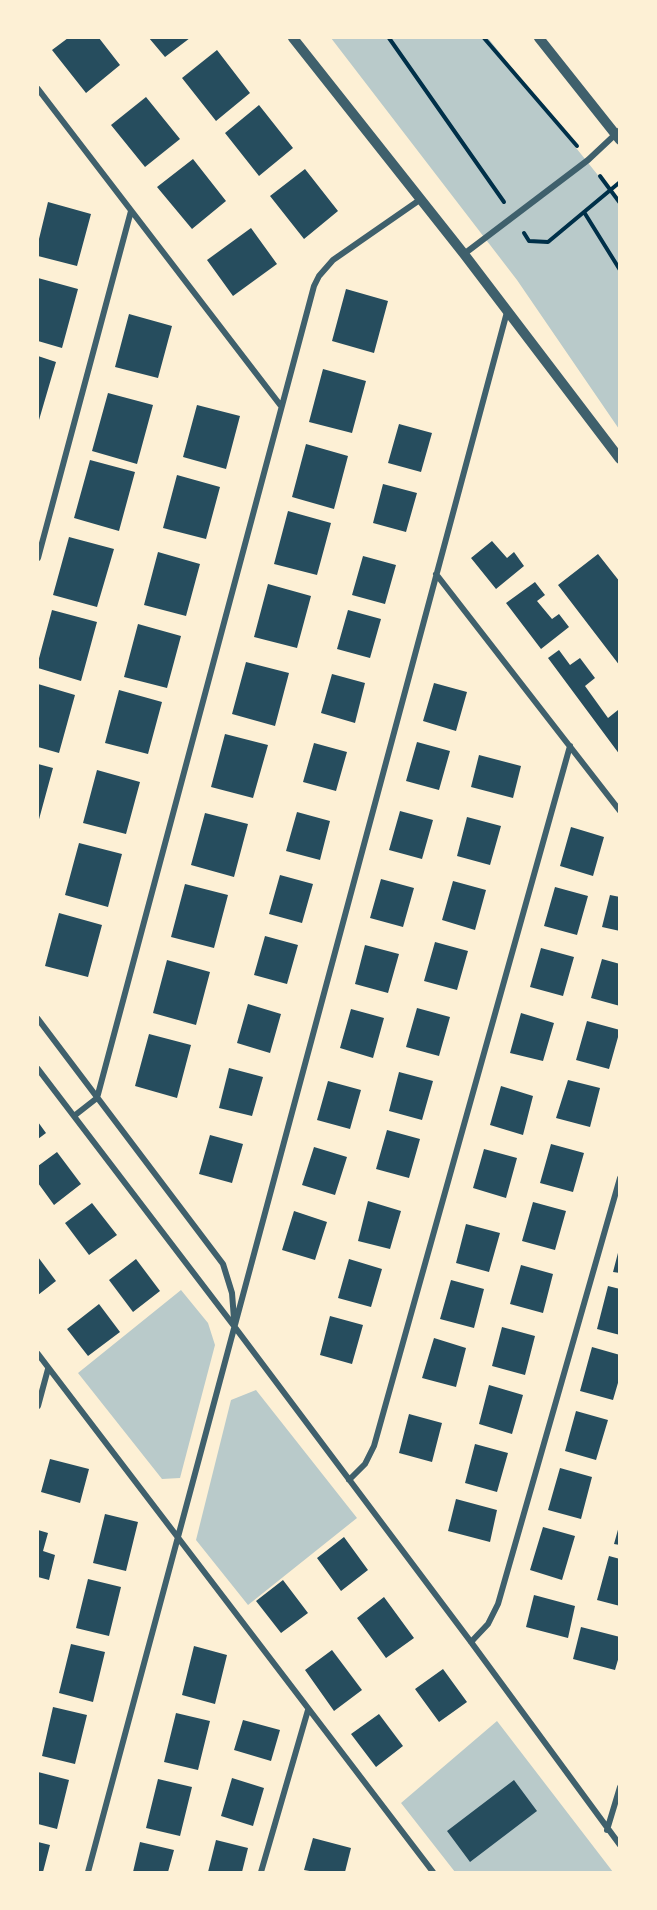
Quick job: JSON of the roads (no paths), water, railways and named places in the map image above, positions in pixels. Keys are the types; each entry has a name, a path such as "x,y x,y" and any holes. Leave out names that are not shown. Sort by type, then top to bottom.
{"street":[{"path":"293,38 464,254 620,459"},
{"path":"464,254 618,135 540,38"},
{"path":"38,89 281,406"},
{"path":"74,1116 97,1098 310,296 319,276 333,260 421,199"},
{"path":"38,558 131,211"},
{"path":"88,1872 507,312"},
{"path":"436,574 620,812"},
{"path":"349,1480 365,1464 374,1446 570,746"},
{"path":"38,1019 223,1264 232,1293 234,1326"},
{"path":"38,1069 234,1326 620,1845"},
{"path":"471,1642 488,1624 498,1604 620,1178"},
{"path":"38,1354 433,1872"},
{"path":"38,1406 48,1369"},
{"path":"261,1872 308,1710"},
{"path":"607,1830 620,1786"}]}
